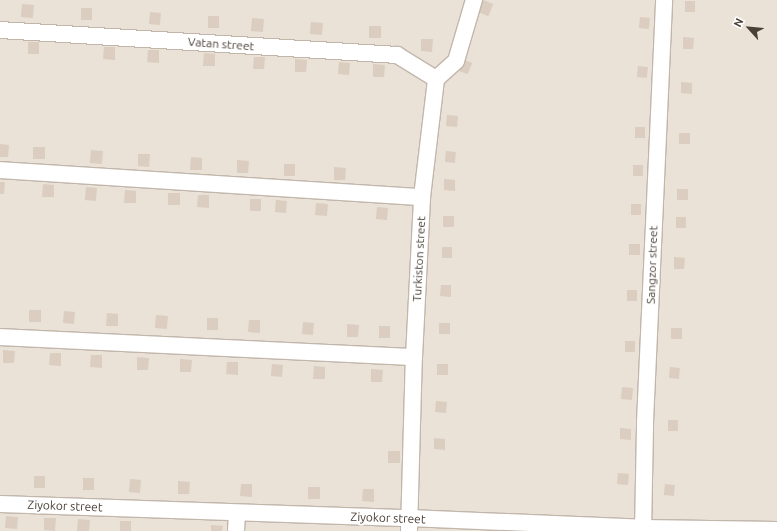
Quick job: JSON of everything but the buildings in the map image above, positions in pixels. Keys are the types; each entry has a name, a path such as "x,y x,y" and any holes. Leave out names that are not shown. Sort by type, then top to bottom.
{"street":[{"path":"436,79 456,61 474,0"},
{"name":"Sangzor street","path":"643,530 645,422 664,0"},
{"name":"Vatan street","path":"0,30 397,55 436,79"},
{"name":"Turkiston street","path":"409,524 414,356 422,197 436,79"},
{"path":"0,170 422,197"},
{"path":"0,337 414,356"},
{"name":"Ziyokor street","path":"0,504 237,513 409,524 643,530 777,530"},
{"path":"236,531 237,513"}],"shaded area":[{"path":"0,0 777,0 777,531 0,531"}]}
